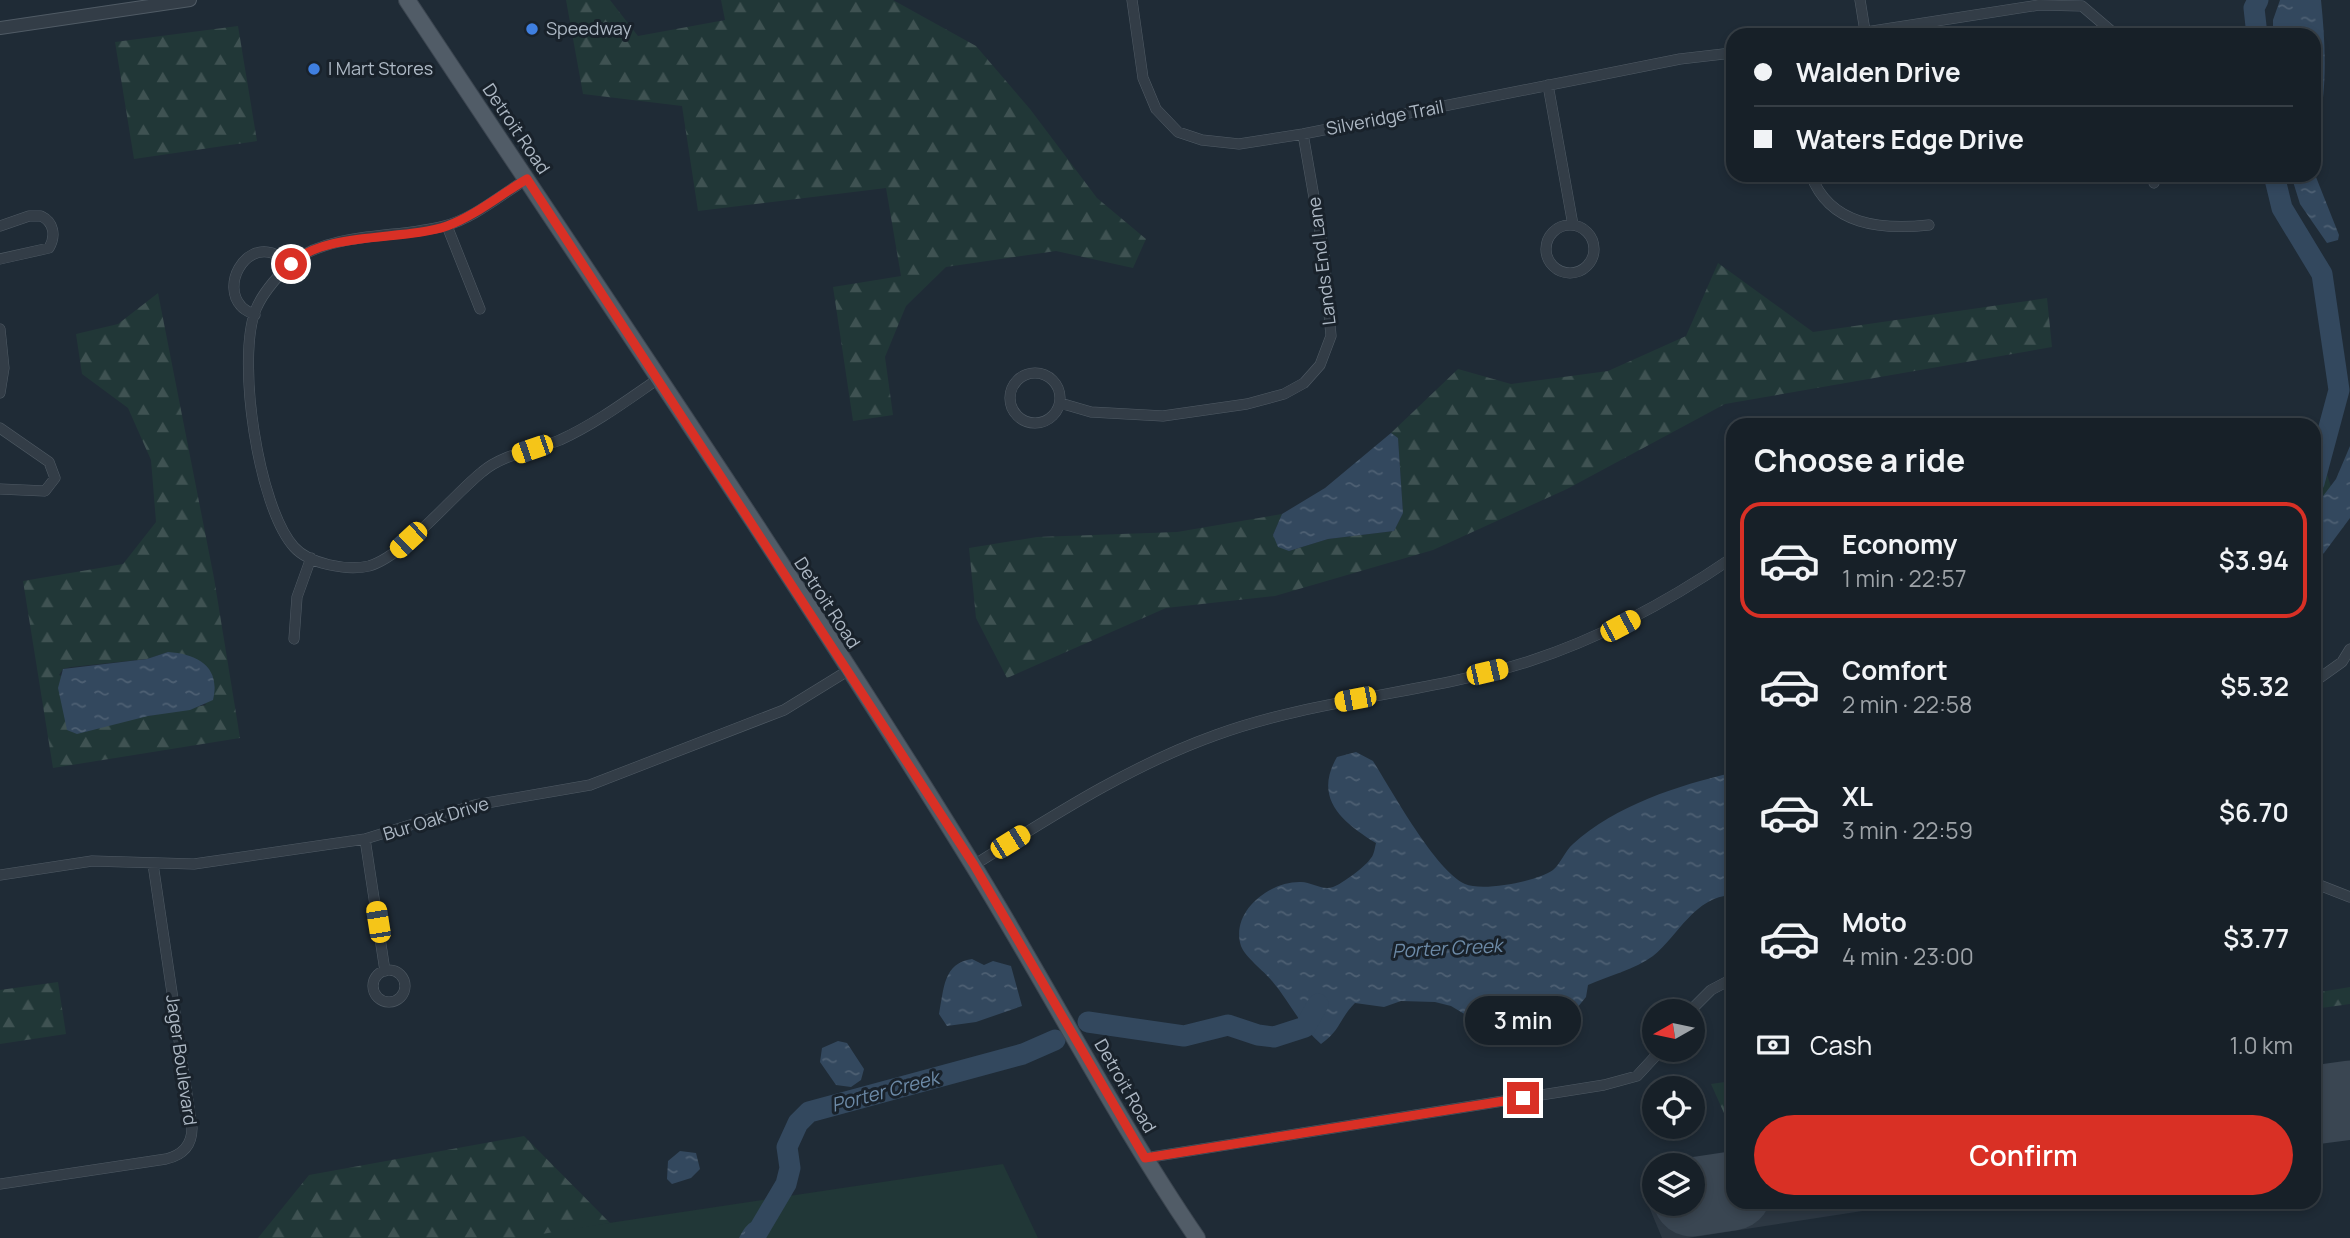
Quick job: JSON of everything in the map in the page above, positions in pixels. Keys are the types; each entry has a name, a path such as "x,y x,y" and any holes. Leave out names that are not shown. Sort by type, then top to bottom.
{"main road":[{"name":"Detroit Road","path":"407,0 849,670 974,865 1145,1158 1197,1238"}],"street":[{"path":"0,28 190,0"},
{"name":"Silveridge Trail","path":"1132,0 1143,78 1156,108 1178,132 1202,140 1239,144 1303,134 1680,58 1726,54"},
{"path":"1860,0 1865,28"},
{"path":"1885,28 2039,5 2082,6 2108,28"},
{"path":"1548,85 1573,225"},
{"name":"Lands End Lane","path":"1060,403 1091,412 1163,416 1247,404 1284,394 1304,383 1320,365 1331,336 1324,255 1303,134"},
{"path":"527,179 447,226 333,244 297,259 274,283 255,316 250,335 250,414 272,512 296,549 334,566 368,566 398,550 484,470 587,427 658,379"},
{"path":"1814,182 1818,194 1860,222 1878,228 1929,225"},
{"path":"0,226 29,216 41,216 51,223 53,235 49,248 0,259"},
{"path":"1573,225 1587,232 1593,247 1589,262 1576,272 1569,272 1549,261 1546,246 1552,232 1558,227 1573,225"},
{"path":"447,226 480,309"},
{"path":"255,316 241,306 233,287 234,275 251,254 272,253 291,264"},
{"path":"0,329 4,368 0,393"},
{"path":"1039,373 1053,380 1060,394 1060,403 1052,417 1036,424 1027,422 1014,412 1010,395 1012,387 1023,376 1039,373"},
{"path":"0,428 49,462 55,478 45,491 0,489"},
{"path":"294,639 294,610 311,558"},
{"path":"974,865 1070,804 1141,766 1216,734 1329,705 1531,661 1620,626 1678,595 1726,562"},
{"path":"2321,678 2346,662 2350,649"},
{"name":"Bur Oak Drive","path":"0,875 92,861 204,863 365,839 475,805 608,780 784,710 849,670"},
{"path":"365,839 385,971"},
{"name":"Jager Boulevard","path":"0,1184 166,1159 183,1151 190,1143 192,1128 153,864"},
{"path":"2321,886 2350,897"},
{"path":"1702,999 1711,990 1726,982"},
{"path":"1145,1158 1604,1085 1637,1076 1650,1062"}],"shaded area":[{"path":"2350,1067 2350,1137 2321,1141 2321,1072"},
{"path":"1726,1171 1726,1209 1876,1209 1688,1238 1662,1238 1653,1216 1705,1216 1705,1174"}],"green space":[{"path":"566,0 610,0 638,36 725,20 721,0 893,0 976,46 1030,109 1097,198 1146,239 1133,268 1056,251 946,267 906,306 885,357 893,415 853,421 833,287 901,276 886,188 698,211 682,106 583,94"},
{"path":"238,26 257,141 134,159 115,42"},
{"path":"1718,263 1813,332 2047,298 2052,347 1725,404 1567,489 1433,550 1275,596 1166,608 1007,678 976,618 969,548 1037,537 1177,532 1282,514 1273,535 1289,551 1328,539 1394,531 1403,513 1398,438 1391,433 1458,369 1511,384 1608,371 1686,336"},
{"path":"158,293 214,578 240,738 53,768 23,581 123,564 156,522 151,460 128,408 82,374 76,334 118,324","holes":["168,652 206,705 148,716 59,675 63,669 71,667 147,659"]},
{"path":"2321,456 2344,527 2321,545"},
{"path":"58,982 66,1034 0,1044 0,990"},
{"path":"2350,987 2350,1004 2321,1008 2321,992"},
{"path":"1726,1082 1726,1118 1711,1084"},
{"path":"524,1136 610,1223 517,1238 258,1238 309,1175"},
{"path":"1003,1164 1038,1238 509,1238"}],"water":[{"path":"2280,0 2321,0 2325,73 2321,114 2321,28 2273,28"},
{"path":"2293,182 2318,182 2339,235 2338,240 2327,243 2300,204"},
{"path":"1391,433 1398,438 1403,513 1394,531 1328,539 1289,551 1278,547 1273,535 1282,514 1325,488"},
{"path":"2350,446 2350,518 2321,555 2321,499 2336,479"},
{"path":"168,652 189,656 205,664 214,679 213,700 190,710 148,716 77,734 67,730 58,688 63,669 147,659"},
{"path":"1356,752 1373,761 1415,829 1441,863 1465,884 1484,887 1510,884 1546,874 1556,867 1573,844 1608,819 1669,791 1726,775 1726,896 1707,902 1697,910 1646,961 1588,985 1586,997 1572,1014 1476,1021 1451,1006 1435,1002 1401,1001 1384,1007 1355,1003 1321,1044 1307,1030 1272,981 1246,955 1239,933 1247,911 1265,893 1289,883 1333,887 1354,874 1372,857 1376,843 1342,817 1330,797 1330,772 1337,757"},
{"path":"972,959 984,965 993,961 1011,966 1022,1006 976,1022 947,1026 939,1014 946,979 955,966"},
{"path":"838,1041 847,1043 864,1069 861,1080 851,1087 836,1085 820,1062 822,1048"},
{"path":"680,1151 696,1153 700,1169 691,1178 672,1184 667,1179 668,1161"},
{"path":"785,1167 796,1170 795,1180 763,1238 739,1238 749,1224 770,1209 779,1191"}],"waterway":[{"name":"Porter Creek","path":"2256,28 2254,8 2258,0"},
{"name":"Porter Creek","path":"2276,182 2282,208 2322,274 2339,390 2321,457"},
{"name":"Porter Creek","path":"1088,1022 1184,1036 1228,1025 1258,1035 1274,1037 1305,1027 1318,1004"},
{"name":"Porter Creek","path":"754,1238 786,1184 790,1168 787,1147 798,1123 809,1112 1023,1054 1055,1040"}],"runway":[{"path":"2321,1104 2350,1100"},
{"path":"1705,1195 1726,1192"}],"place":[{"name":"Speedway","path":"532,29"},
{"name":"I Mart Stores","path":"314,69"}],"route":[{"path":"291,264 333,244 447,226 527,179 974,865 1145,1158 1523,1098"}]}
